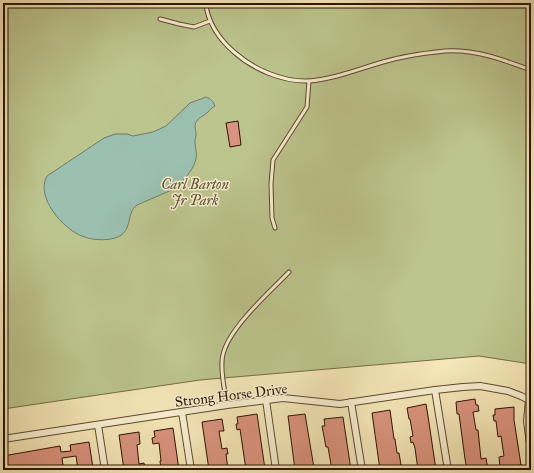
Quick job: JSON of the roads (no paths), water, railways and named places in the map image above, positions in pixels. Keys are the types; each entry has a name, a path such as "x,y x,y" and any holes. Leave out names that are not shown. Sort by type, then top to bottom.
{"street":[{"name":"Strong Horse Drive","path":"3,439 227,405 290,398 340,404 435,390 480,386 508,391 530,400"},
{"path":"435,390 448,470"},
{"path":"266,400 276,470"},
{"path":"530,400 527,421 531,452"},
{"path":"351,402 362,470"},
{"path":"182,412 191,470"},
{"path":"98,425 105,470"}],"lane":[{"path":"206,3 210,21 230,48 244,61 264,71 288,79 309,81 361,70 383,62 405,57 447,51 472,52 531,70"},
{"path":"160,19 194,27 210,21"},
{"path":"275,228 272,218 271,184 273,160 306,108 309,81"},
{"path":"227,405 222,361 224,348 229,337 239,324 289,272"}],"park label":[{"name":"Carl Barton Jr Park","path":"195,192"}]}
